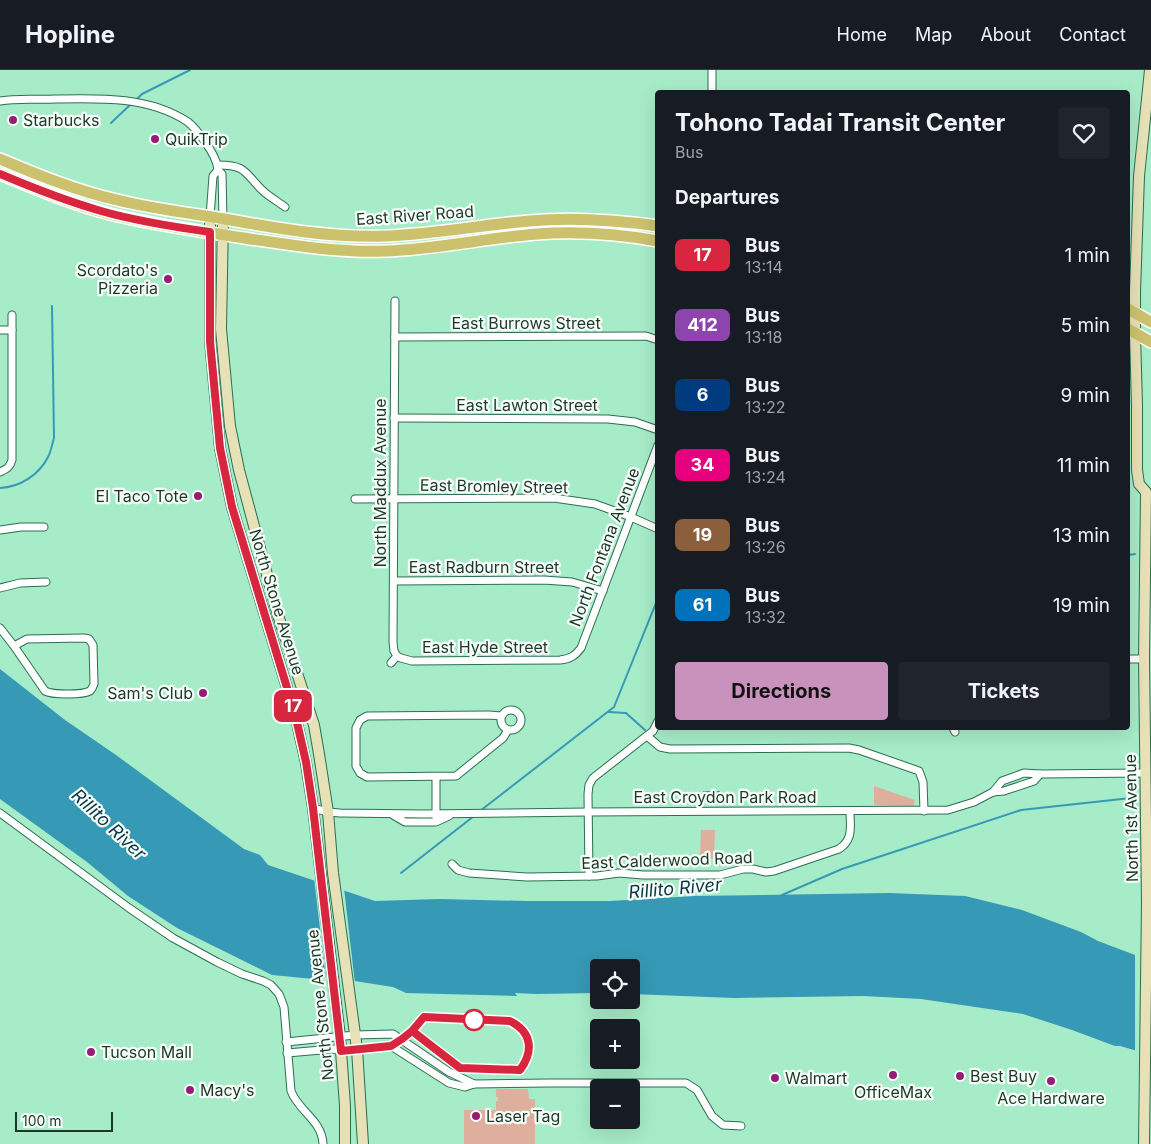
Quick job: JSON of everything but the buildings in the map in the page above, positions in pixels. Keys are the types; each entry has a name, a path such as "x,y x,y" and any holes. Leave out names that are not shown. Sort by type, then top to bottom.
{"main road":[{"name":"North 1st Avenue","path":"1144,1144 1146,950 1149,902 1144,659 1148,490 1140,484 1136,470 1137,406 1131,311 1139,176 1150,70"},
{"name":"East River Road","path":"0,159 63,184 117,200 210,217 345,236 423,234 530,221 575,219 655,226"},
{"name":"East River Road","path":"0,174 64,200 119,216 163,225 316,248 385,251 421,249 536,234 616,236 655,241"},
{"name":"North Stone Avenue","path":"210,217 210,341 220,448 232,507 295,714 306,762 340,1037 346,1144"},
{"name":"North Stone Avenue","path":"223,219 221,329 230,426 239,470 277,612 314,725 324,781 333,874 357,1049 363,1144"},
{"path":"512,238 517,231 521,230 571,226 596,220"},
{"path":"578,234 600,228 655,233"},
{"path":"1131,311 1151,322"},
{"path":"1131,332 1151,342"}],"street":[{"path":"712,70 712,90"},
{"path":"0,101 122,100 150,104 169,112 189,123 210,149 222,174 223,219"},
{"path":"210,217 213,176 218,168 233,165 243,170 262,190 285,207"},
{"name":"North Maddux Avenue","path":"395,301 393,647 397,656"},
{"path":"0,472 7,469 12,460 12,315"},
{"path":"0,330 12,330"},
{"name":"East Burrows Street","path":"395,337 646,336 655,339"},
{"name":"East Lawton Street","path":"394,418 608,419 635,422 655,429"},
{"name":"North Fontana Avenue","path":"573,657 581,648 655,453"},
{"name":"East Bromley Street","path":"355,499 554,498 595,504 631,516 655,528"},
{"path":"0,530 21,526 44,527"},
{"name":"East Radburn Street","path":"394,581 544,580 572,582 603,591"},
{"path":"0,588 20,583 46,582"},
{"path":"0,628 48,693 84,693 92,688 94,684 93,645 89,639 27,639 14,646"},
{"path":"391,663 397,656"},
{"name":"East Hyde Street","path":"397,656 412,660 560,660 573,657"},
{"path":"1130,659 1144,659"},
{"path":"510,710 519,714 521,721 518,727 512,731 508,730 501,725 501,716 504,712 510,710"},
{"path":"501,716 367,716 360,720 356,728 356,766 360,773 367,777 456,776 503,738 508,730"},
{"path":"589,876 589,785 593,778 647,736 655,727"},
{"path":"647,736 660,747 670,749 849,748 859,750 919,771 923,782 924,811"},
{"name":"East Croydon Park Road","path":"313,808 328,812 391,814 405,822 456,814 496,813 948,810 974,802 993,792 1002,781 1024,772 1040,774 1145,773"},
{"name":"East Croydon Park Road","path":"993,792 1004,792 1034,781 1040,774"},
{"path":"436,777 436,818"},
{"name":"East Calderwood Road","path":"452,864 458,870 481,874 527,877 597,876 619,873 643,875 720,874 743,869 766,872 782,869 844,846 850,835 850,811"},
{"path":"0,813 173,938 217,962 274,987 284,1007 291,1091 296,1101 319,1128 323,1144"},
{"path":"286,1042 355,1035 393,1034 449,1072 474,1084"},
{"path":"287,1053 333,1049 341,1051 391,1046 449,1083 465,1087 474,1084 686,1083 697,1090 712,1116 723,1125 741,1126"}],"shaded area":[{"path":"874,786 915,800 914,806 874,805"},
{"path":"701,830 715,830 714,859 700,859"},
{"path":"496,1089 528,1089 529,1099 535,1099 535,1144 464,1144 464,1110 496,1110 498,1097 496,1097"}],"water":[{"name":"Rillito River","path":"0,669 65,720 244,849 260,855 268,865 375,901 439,899 610,901 695,896 889,893 965,896 1022,910 1151,961 1151,1055 1115,1046 1023,1014 921,999 863,996 734,998 640,994 640,959 590,959 590,993 515,993 517,996 406,993 393,987 316,975 314,979 272,975 177,928 128,896 87,862 0,799"},
{"path":"703,791 720,791 720,797 703,797"}],"pier":[{"path":"314,878 344,888 355,984 326,979"},
{"path":"1135,953 1151,958 1151,1057 1135,1053"}],"waterway":[{"path":"136,100 142,94 190,70"},
{"path":"111,123 132,103"},
{"path":"0,488 15,485 28,479 40,469 51,450 54,438 52,306"},
{"path":"1130,555 1135,554"},
{"path":"480,811 614,707 655,605"},
{"path":"609,712 626,713 645,730"},
{"path":"782,895 842,869 1021,810 1131,798"},
{"path":"401,873 474,816"}],"bus line":[{"name":"17","path":"0,174 54,196 119,216 210,232 210,341 220,448 232,507 295,714 306,762 341,1051 391,1046 412,1031 424,1017 510,1021 524,1030 529,1044 528,1053 525,1063 520,1070 460,1068 416,1034"}],"place":[{"name":"Starbucks","path":"13,120"},
{"name":"QuikTrip","path":"155,139"},
{"name":"Scordato's Pizzeria","path":"168,279"},
{"name":"El Taco Tote","path":"198,496"},
{"name":"Sam's Club","path":"203,693"},
{"name":"Tucson Mall","path":"91,1052"},
{"name":"OfficeMax","path":"893,1075"},
{"name":"Best Buy","path":"960,1076"},
{"name":"Walmart","path":"775,1078"},
{"name":"Ace Hardware","path":"1051,1081"},
{"name":"Macy's","path":"190,1090"},
{"name":"Laser Tag","path":"476,1116"}]}
